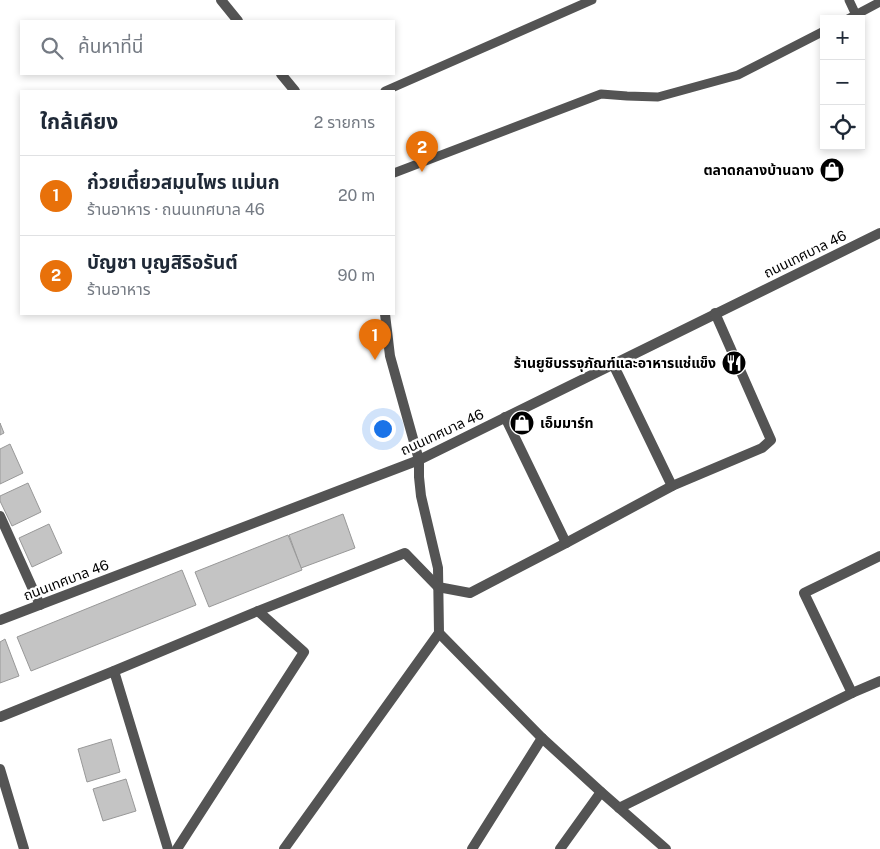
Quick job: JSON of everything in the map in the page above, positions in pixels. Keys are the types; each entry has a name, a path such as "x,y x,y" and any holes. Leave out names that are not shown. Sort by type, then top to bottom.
{"street":[{"path":"221,0 237,20"},
{"path":"282,75 294,90"},
{"name":"ถนนเทศบาล 46","path":"0,620 419,460 880,233"},
{"path":"0,716 258,611 405,554 438,587 470,593 672,486 762,448 771,440 715,314"},
{"path":"284,849 439,634 438,568 421,496 419,460 390,356 386,315"},
{"path":"613,364 672,486"},
{"path":"505,417 566,543"},
{"path":"0,516 40,605"},
{"path":"852,694 804,593 880,556"},
{"path":"177,849 304,652 258,611"},
{"path":"439,634 542,738 666,849"},
{"path":"114,671 168,849"},
{"path":"619,808 880,681"},
{"path":"472,849 542,738"},
{"path":"0,769 24,849"},
{"path":"560,849 601,792"}],"lane":[{"path":"387,90 592,0"},
{"path":"849,0 852,15"},
{"path":"856,15 880,2"},
{"path":"395,173 601,94 658,97 738,75 820,33"}],"building":[{"path":"0,423 4,433 0,435"},
{"path":"10,444 23,473 0,484 0,449"},
{"path":"28,483 41,512 12,526 0,501 0,496"},
{"path":"343,514 355,548 301,568 289,535"},
{"path":"49,524 62,553 32,567 19,538"},
{"path":"288,535 302,570 209,607 195,572"},
{"path":"182,570 196,605 31,671 17,637"},
{"path":"5,639 19,676 0,683 0,642"},
{"path":"111,739 120,772 87,782 78,749"},
{"path":"126,779 136,811 103,821 93,789"}],"place":[{"name":"ตลาดกลางบ้านฉาง","path":"832,170"},
{"name":"บัญชา บุญสิริอรันต์","path":"422,172"},
{"name":"ก๋วยเตี๋ยวสมุนไพร แม่นก","path":"375,360"},
{"name":"ร้านยูชิบรรจุภัณฑ์และอาหารแช่แข็ง","path":"734,363"},
{"name":"เอ็มมาร์ท","path":"522,423"}]}
